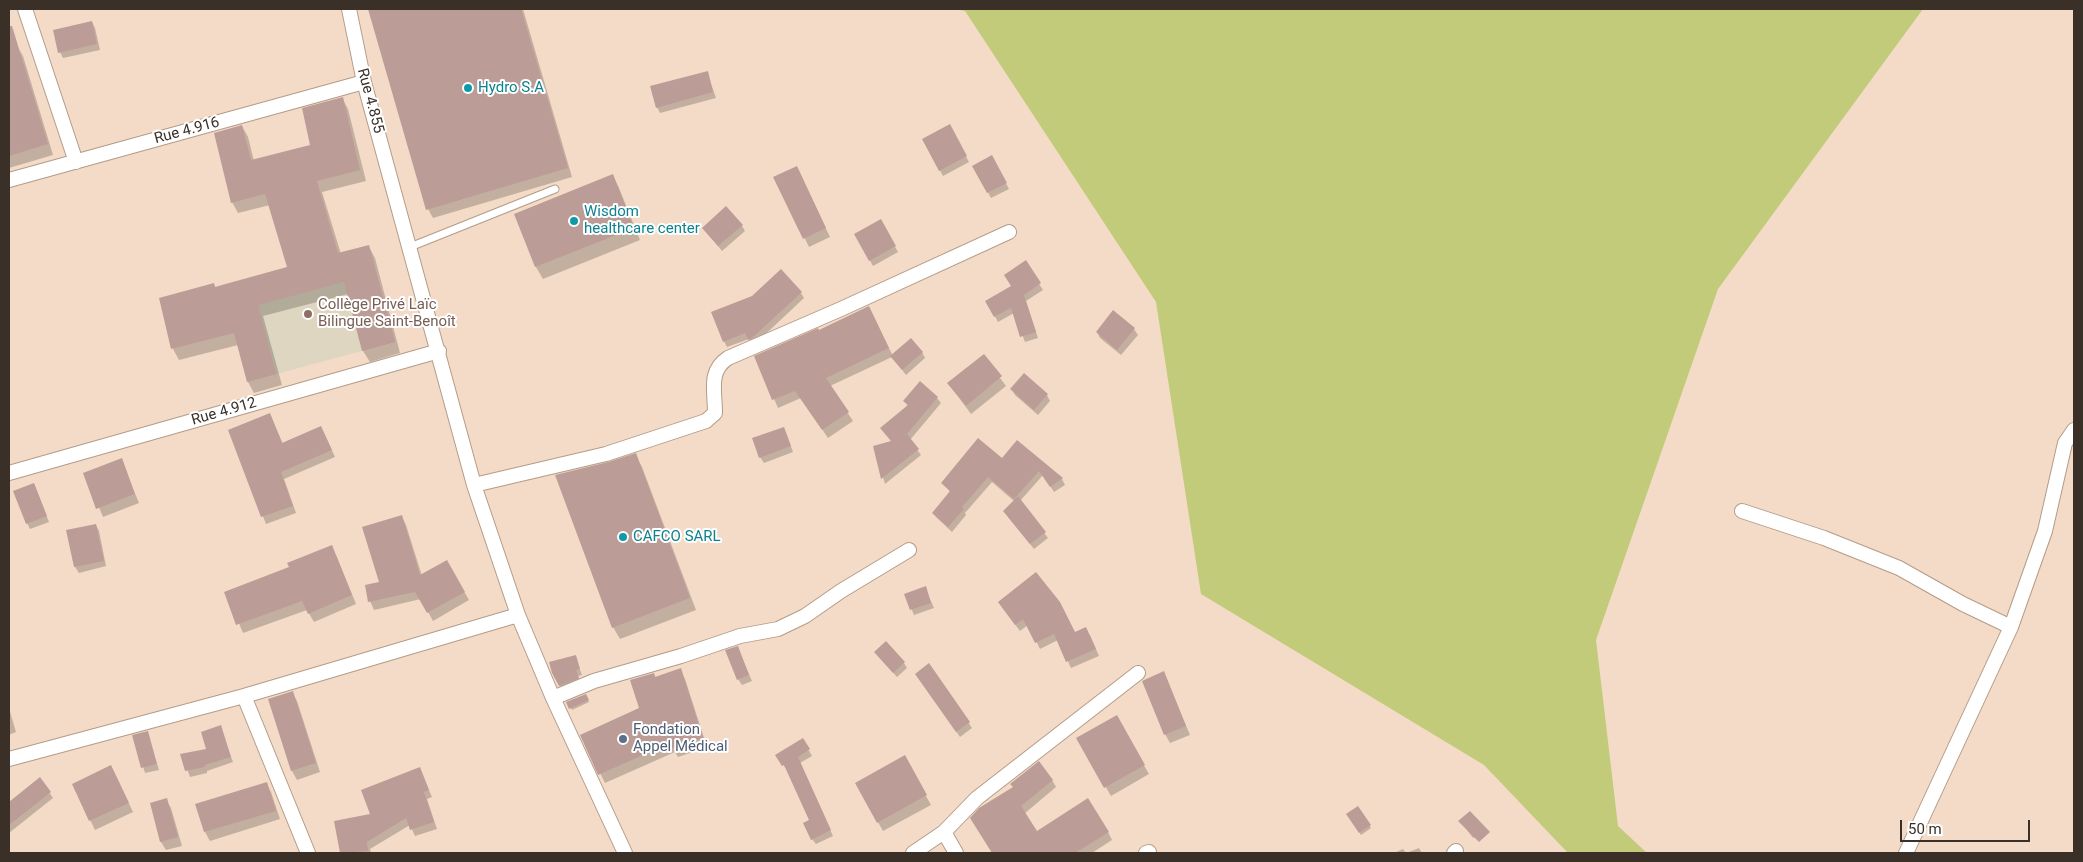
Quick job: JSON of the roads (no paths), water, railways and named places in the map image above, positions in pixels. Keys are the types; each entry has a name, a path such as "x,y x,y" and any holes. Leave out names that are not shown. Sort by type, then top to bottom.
{"street":[{"path":"25,9 76,162"},
{"name":"Rue 4.855","path":"349,9 364,82 474,484 518,615 553,698 625,853"},
{"name":"Rue 4.916","path":"9,180 364,82"},
{"path":"474,484 606,454 706,421 715,413 714,373 719,364 728,358 1010,232"},
{"name":"Rue 4.912","path":"9,473 439,351"},
{"path":"1906,853 2011,627 2045,531 2065,443 2074,430"},
{"path":"1742,511 1824,538 1899,568 1963,604 2011,627"},
{"path":"553,698 594,681 740,636 778,629 805,616 841,591 909,550"},
{"path":"9,760 244,696 518,615"},
{"path":"913,853 944,832 977,798 1138,673"},
{"path":"244,696 308,853"},
{"path":"944,832 956,853"}],"lane":[{"path":"410,247 555,189"}],"place":[{"name":"Hydro S.A","path":"468,88"},
{"name":"Wisdom healthcare center","path":"574,221"},
{"name":"Collège Privé Laïc Bilingue Saint-Benoît","path":"308,314"},
{"name":"CAFCO SARL","path":"623,537"},
{"name":"Fondation Appel Médical","path":"623,739"}]}
